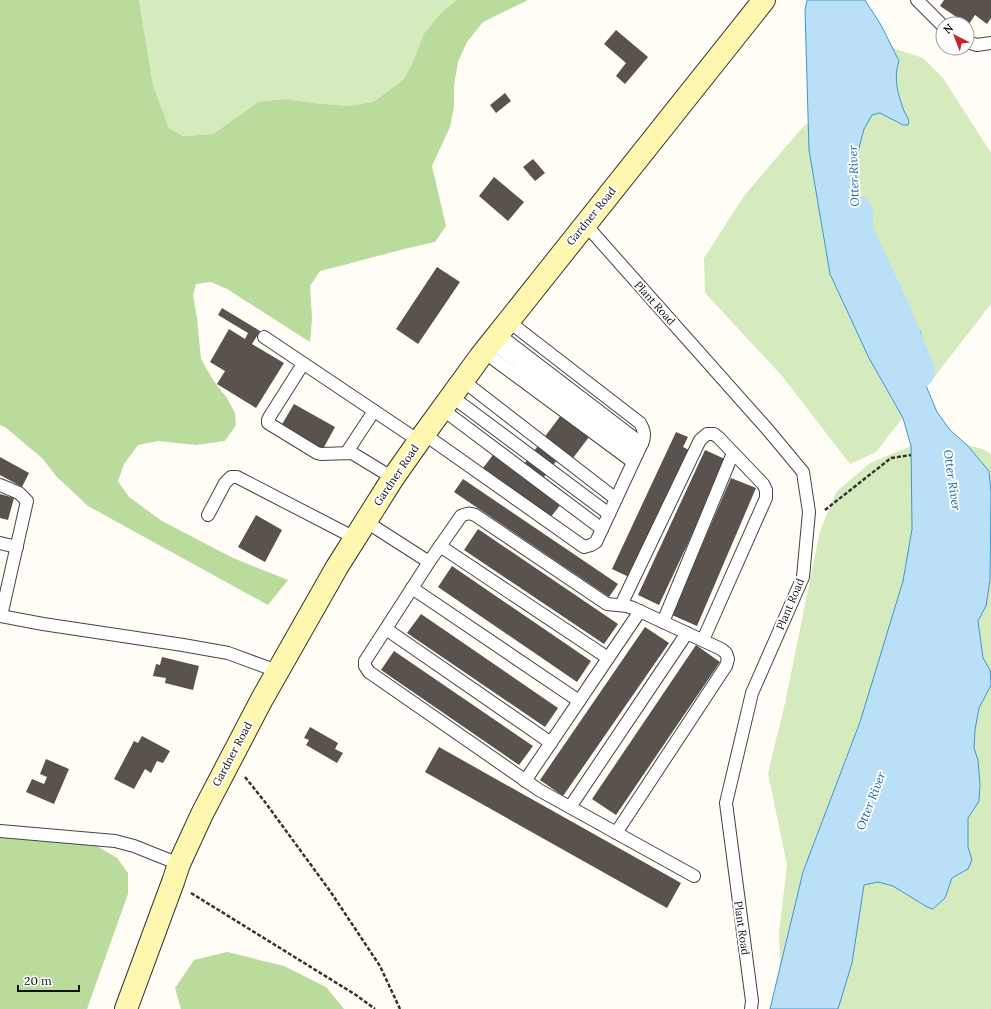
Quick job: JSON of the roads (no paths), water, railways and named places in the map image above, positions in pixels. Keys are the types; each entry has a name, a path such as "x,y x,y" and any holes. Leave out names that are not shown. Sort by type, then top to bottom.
{"main road":[{"name":"Gardner Road","path":"126,1009 176,873 230,758 277,671 360,530 421,437 495,337 764,0"}],"lane":[{"path":"917,0 935,18"},
{"path":"975,44 991,43"},
{"name":"Plant Road","path":"585,224 768,430 803,472 809,512 803,577 752,693 726,803 752,1001 751,1009"},
{"path":"264,336 374,411 421,437 584,547 591,545 596,542 637,453 645,434 643,428 640,423 495,337"},
{"path":"495,337 637,453"},
{"path":"495,337 637,453"},
{"path":"303,364 270,416 268,423 317,453 347,452 356,455 393,478"},
{"path":"452,395 616,499"},
{"path":"452,395 609,514"},
{"path":"452,395 602,529"},
{"path":"347,452 374,411"},
{"path":"621,605 700,440 707,434 714,434 763,484 766,490 766,498 703,640"},
{"path":"663,622 733,453"},
{"path":"208,515 225,483 231,477 237,477 360,530 429,562"},
{"path":"0,485 19,493 27,501 0,616 198,648 228,654 277,671"},
{"path":"616,832 726,666 728,659 726,653 722,649 640,611 627,606 607,604 475,515 469,513 461,516 429,562 365,661 365,666 368,672 539,790 694,876"},
{"path":"0,544 17,548"},
{"path":"440,546 608,658"},
{"path":"412,588 579,701"},
{"path":"525,781 640,611"},
{"path":"386,629 551,743"},
{"path":"570,807 688,633"},
{"path":"0,831 115,841 134,846 176,873"}],"water":[{"path":"807,0 865,0 881,25 899,61 896,80 898,92 909,123 908,125 903,125 880,113 872,115 864,129 858,152 856,201 862,238 876,282 895,324 920,331 922,338 919,341 921,352 915,357 916,362 937,412 950,430 967,445 989,471 991,493 990,580 986,606 978,621 983,658 990,670 991,685 979,708 975,730 974,748 978,760 980,785 979,801 968,818 968,847 972,860 968,869 952,878 945,898 933,909 927,907 893,886 878,882 864,885 852,963 838,1009 770,1009 803,872 860,722 903,581 912,529 911,446 903,418 869,358 830,274 809,150 805,10"}],"waterway":[{"name":"Otter River","path":"855,213 855,231 890,306 917,371"}]}
